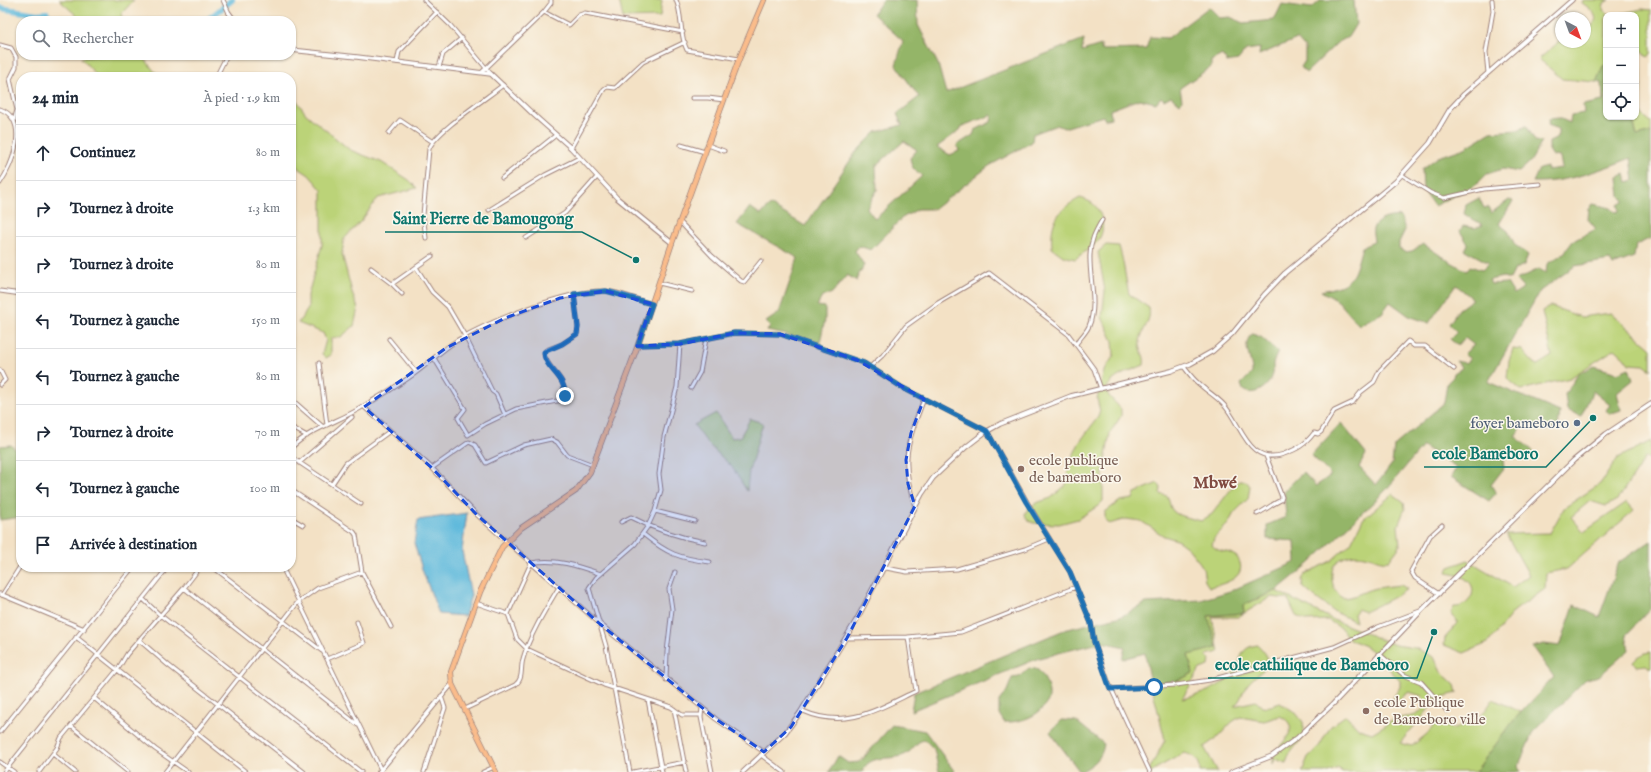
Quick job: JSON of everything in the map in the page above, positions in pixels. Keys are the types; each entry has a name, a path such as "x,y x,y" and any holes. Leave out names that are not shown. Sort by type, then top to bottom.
{"main road":[{"path":"496,772 452,684 451,672 485,579 506,541 528,523 576,491 584,482 593,465 638,345 672,243 724,100 764,0"}],"street":[{"path":"223,0 231,16"},
{"path":"424,0 462,38 491,74 571,148 617,198 672,243"},
{"path":"482,72 544,12 551,3 551,0"},
{"path":"676,0 680,11 687,50 690,52 711,52 740,59"},
{"path":"1488,73 1486,52 1493,11 1492,0"},
{"path":"746,771 788,730 800,713 846,638 883,570 915,506 926,487 937,474 972,442 987,431 1060,400 1146,379 1184,367 1220,346 1280,278 1391,186 1402,175 1430,144 1457,101 1572,0"},
{"path":"397,62 400,52 437,12"},
{"path":"544,12 569,25 582,13 585,13 683,32"},
{"path":"439,67 442,54 462,38"},
{"path":"571,148 606,87 615,88 643,62 685,42"},
{"path":"0,45 12,48 16,58"},
{"path":"296,51 491,74"},
{"path":"16,60 16,67 10,79 16,106"},
{"path":"219,72 225,60"},
{"path":"426,238 423,215 429,149 433,142 445,130 503,85"},
{"path":"692,98 724,100"},
{"path":"0,109 6,111 14,120"},
{"path":"0,183 9,170 14,154 16,136 14,120 16,113"},
{"path":"389,133 400,120 433,142"},
{"path":"502,178 556,135"},
{"path":"681,145 705,152"},
{"path":"708,145 724,150"},
{"path":"490,210 545,175 579,158"},
{"path":"1402,175 1431,193 1444,198 1480,190 1540,184"},
{"path":"526,238 565,213 597,177"},
{"path":"1076,344 1088,330 1090,321 1093,288 1090,262 1091,247 1096,231 1102,220"},
{"path":"680,222 712,256 741,281 744,282 748,280 761,261"},
{"path":"392,284 432,256"},
{"path":"416,267 432,292 448,307 465,336 482,375 492,391 496,394 505,415"},
{"path":"371,268 392,284 402,294"},
{"path":"870,367 881,358 906,326 938,303 989,274 1054,322 1076,344 1094,369 1101,389"},
{"path":"659,283 692,291"},
{"path":"0,291 16,293"},
{"path":"296,444 325,426 345,418 364,407 416,372 446,348 465,336 505,318 574,294 606,291 652,304"},
{"path":"434,358 465,409 458,418 470,435 485,424 521,408 564,398 565,392 563,383 550,366 544,354 546,350 562,344 577,334 578,327 574,294"},
{"path":"638,345 680,344 734,333 780,334 850,357 924,399 987,431 1026,502 1067,566 1091,623 1094,642 1110,689 1150,772"},
{"path":"389,339 416,372"},
{"path":"691,388 700,372 706,339"},
{"path":"1184,367 1198,384 1218,398 1226,407 1253,448 1266,456 1281,455 1298,449 1314,434 1321,432 1334,411 1353,402 1360,392 1374,382 1380,370 1408,341 1414,346 1425,346 1454,369"},
{"path":"630,772 606,646 589,588 601,574 631,548 643,534 655,511 660,493 659,474 664,437 677,387 680,344"},
{"path":"319,363 325,426"},
{"path":"0,370 5,380 0,385"},
{"path":"915,506 908,484 906,460 911,433 924,399"},
{"path":"296,403 325,426"},
{"path":"1231,772 1272,756 1297,738 1333,704 1422,610 1574,460 1606,434 1651,404"},
{"path":"364,407 432,468 470,508 600,624 666,680 734,733 763,753 784,772"},
{"path":"299,463 352,418"},
{"path":"296,429 307,436"},
{"path":"332,484 346,463 390,431"},
{"path":"432,468 469,442 475,445 486,463 524,445 551,438 557,442 567,455 593,465"},
{"path":"1257,514 1270,508 1272,504 1281,500 1282,497 1266,456"},
{"path":"296,461 361,504"},
{"path":"296,493 354,532 356,535 362,572 392,627"},
{"path":"655,511 695,521"},
{"path":"621,522 629,516 648,526 673,536 705,542"},
{"path":"296,521 303,525"},
{"path":"1438,594 1415,578 1411,571 1430,536 1442,525"},
{"path":"643,534 676,556 710,562"},
{"path":"883,570 886,568 910,572 960,568 1025,549 1049,538"},
{"path":"531,563 542,561 562,563 601,574"},
{"path":"531,563 508,614 517,639 527,649 614,688 674,709 682,715 700,715"},
{"path":"16,572 1,595 84,629"},
{"path":"0,732 129,572"},
{"path":"4,772 164,572"},
{"path":"39,772 61,738 118,669 126,654 196,572"},
{"path":"220,572 324,652"},
{"path":"284,572 360,726 380,771 452,684"},
{"path":"165,772 298,602 318,588 362,572"},
{"path":"666,680 667,652 672,609 669,589 675,572"},
{"path":"465,710 518,683 521,678 523,660 527,649 542,614 559,587"},
{"path":"846,638 908,637 966,630 1076,587"},
{"path":"184,588 360,726"},
{"path":"143,599 160,615 361,772"},
{"path":"476,603 508,614"},
{"path":"1110,689 1176,685 1210,680 1334,647 1378,627 1422,610"},
{"path":"327,659 363,644 364,641 357,622"},
{"path":"76,636 246,772"},
{"path":"800,713 803,712 825,718 847,719 873,711 916,691 908,637"},
{"path":"139,640 304,772"},
{"path":"1379,654 1404,675 1421,682 1447,711"},
{"path":"424,772 445,708 441,696"},
{"path":"94,698 155,749 188,772"},
{"path":"648,700 662,772"},
{"path":"702,708 700,715 712,772"},
{"path":"674,709 686,772"},
{"path":"71,726 128,772"},
{"path":"52,754 75,772"},
{"path":"0,762 14,772"},
{"path":"633,772 684,762"},
{"path":"483,772 494,767"}],"highlighted area":[{"path":"606,291 652,304 637,346 680,344 735,333 780,334 857,360 924,399 911,433 906,460 908,484 915,506 847,638 791,727 764,752 716,719 600,624 477,515 432,468 364,407 446,348 505,318 560,298"}],"green space":[{"path":"59,0 134,0 121,14 122,16 77,16"},
{"path":"619,0 662,0 660,17 623,18"},
{"path":"883,0 917,0 918,25 938,64 946,93 1084,39 1082,51 1101,45 1101,50 1146,49 1150,37 1168,38 1209,7 1220,18 1230,17 1243,23 1274,20 1282,4 1312,8 1321,0 1354,0 1356,24 1348,37 1337,43 1306,73 1301,67 1305,61 1305,48 1297,39 1259,55 1260,48 1246,50 1238,60 1227,62 1222,55 1211,61 1211,67 1180,88 1182,100 1180,104 1171,96 1164,100 1161,97 1156,103 1139,99 1110,110 1111,118 1105,120 1103,116 1064,128 1057,125 1033,134 1032,142 989,166 934,209 918,209 902,218 871,250 859,246 855,251 864,265 856,280 857,281 847,275 832,293 822,297 817,306 825,307 825,320 819,346 787,335 767,331 770,326 766,322 779,313 798,258 737,224 750,207 761,215 770,205 805,226 856,152 876,132 902,125 897,114 919,97 896,65 903,41 873,14","holes":["992,115 991,122 975,130 973,135 957,145 959,151 950,155 937,147 960,130 962,126","904,141 917,150 910,158 912,167 922,176 875,219 867,208 877,190 876,166"]},
{"path":"1583,0 1609,0 1604,3 1603,10 1606,12 1603,12 1603,66 1596,82 1562,79 1539,59 1555,45 1555,48 1591,48 1591,27 1596,20 1590,9 1582,3"},
{"path":"1642,9 1651,10 1651,54 1647,57 1639,47 1639,12 1628,12"},
{"path":"83,60 146,60 156,72 94,72"},
{"path":"1639,64 1641,78 1639,99"},
{"path":"1603,66 1603,101 1602,83 1596,82"},
{"path":"296,101 306,114 350,150 381,162 409,180 417,188 378,198 361,221 344,239 342,254 353,296 358,308 354,326 341,337 331,338 331,355 326,358 322,354 326,340 323,333 298,323 308,309 308,295 322,245 322,190 309,175 296,166"},
{"path":"1603,101 1603,120 1633,120 1637,136 1651,132 1651,238 1636,245 1634,257 1613,265 1610,260 1575,266 1540,291 1488,382 1560,412 1558,427 1546,430 1524,424 1515,436 1533,451 1529,458 1510,448 1502,452 1504,468 1491,485 1496,493 1489,501 1451,477 1456,468 1423,446 1385,491 1310,563 1276,591 1243,605 1244,613 1208,616 1217,648 1188,655 1193,673 1175,682 1151,683 1145,653 1122,659 1125,647 1102,642 1039,658 911,711 914,693 1064,630 1122,616 1146,603 1201,600 1233,590 1296,562 1295,541 1267,539 1267,525 1286,517 1284,491 1303,472 1316,486 1331,475 1311,455 1341,423 1366,454 1359,467 1376,485 1392,464 1394,446 1444,403 1447,383 1453,377 1454,373 1462,368 1456,361 1465,363 1470,359 1464,354 1474,345 1465,338 1457,345 1450,339 1457,332 1449,324 1459,309 1473,299 1456,285 1429,323 1409,316 1390,302 1382,313 1359,325 1338,301 1321,291 1340,286 1351,278 1357,266 1362,247 1374,242 1374,226 1385,218 1401,217 1405,230 1399,242 1399,249 1405,252 1412,251 1423,244 1467,271 1470,266 1482,270 1489,263 1465,250 1468,244 1460,231 1463,226 1475,228 1483,225 1464,214 1466,205 1479,198 1484,208 1488,207 1491,213 1509,200 1513,201 1499,224 1508,231 1515,245 1528,255 1524,265 1515,269 1510,279 1503,277 1489,280 1491,284 1507,283 1514,294 1523,288 1516,280 1539,269 1546,273 1547,264 1564,253 1573,241 1596,229 1588,219 1589,208 1593,204 1611,208 1615,212 1619,211 1618,205 1624,201 1620,196 1618,177 1625,174 1627,182 1634,180 1631,158 1571,178 1546,182 1533,182 1539,169 1547,167 1547,170 1562,168 1560,157 1553,156 1549,150 1549,142 1558,138 1558,129 1548,125 1549,119 1559,118 1570,123 1571,115 1584,113 1583,105"},
{"path":"1639,106 1640,113 1651,122 1651,132 1637,136 1633,120 1639,120"},
{"path":"1526,125 1535,141 1542,142 1530,162 1519,172 1503,169 1487,174 1476,185 1434,206 1423,190 1422,169 1438,157 1465,148 1491,132 1518,130"},
{"path":"1080,198 1092,203 1098,210 1102,220 1102,230 1097,242 1075,259 1063,256 1052,248 1052,231 1061,212"},
{"path":"1106,245 1119,246 1129,294 1149,308 1150,312 1148,321 1140,341 1144,365 1112,381 1106,390 1109,396 1121,409 1121,416 1110,433 1103,473 1103,501 1078,519 1059,524 1033,523 1027,520 1025,514 1028,508 1051,498 1066,485 1069,465 1079,443 1098,417 1100,411 1097,399 1104,371 1114,355 1113,341 1102,317 1105,291 1098,252"},
{"path":"1550,306 1581,317 1611,313 1651,348 1651,370 1644,365 1629,364 1615,349 1570,378 1521,390 1507,378 1509,361 1513,349 1522,350 1536,366 1552,356 1542,311"},
{"path":"1252,334 1261,337 1278,352 1274,360 1273,374 1269,383 1261,390 1252,393 1243,390 1241,384 1252,373 1247,343"},
{"path":"1594,366 1617,373 1629,368 1633,380 1617,393 1621,410 1609,414 1606,410 1610,405 1593,391 1581,416 1567,410 1565,394 1579,373"},
{"path":"716,413 732,438 740,437 750,419 763,423 749,471 747,491 732,467 708,444 694,425"},
{"path":"1651,441 1651,458 1645,458 1617,500 1606,506 1590,501 1571,517 1584,532 1627,502 1634,510 1567,569 1546,573 1545,589 1514,611 1488,643 1464,653 1444,645 1445,638 1458,623 1451,613 1454,607 1464,604 1473,593 1471,584 1465,578 1446,573 1449,567 1468,560 1513,587 1529,575 1506,534 1550,533 1564,508 1600,484 1618,458"},
{"path":"11,445 16,450 16,518 0,520 0,446"},
{"path":"1239,481 1246,481 1250,486 1248,499 1234,513 1228,524 1214,538 1212,545 1214,548 1236,556 1240,562 1241,569 1236,577 1220,585 1209,587 1205,581 1203,568 1200,563 1188,548 1177,540 1164,536 1141,521 1126,519 1109,524 1105,519 1105,512 1120,501 1133,499 1135,493 1158,483 1161,488 1160,494 1167,496 1173,511 1184,517 1201,521 1212,514"},
{"path":"1393,494 1404,502 1405,508 1398,526 1400,546 1389,561 1382,561 1359,555 1349,556 1339,560 1333,567 1332,580 1335,589 1342,598 1383,587 1401,585 1407,589 1364,612 1358,609 1354,614 1356,622 1333,611 1312,595 1303,587 1302,580 1305,574 1331,561 1351,543 1363,519"},
{"path":"1651,541 1651,608 1626,635 1629,650 1599,676 1586,679 1533,732 1518,767 1521,772 1475,772 1514,720 1554,677 1532,647 1544,644 1560,646 1574,605 1599,617 1619,562"},
{"path":"1276,591 1338,622 1395,645 1415,648 1434,657 1441,672 1455,685 1457,693 1438,698 1400,743 1412,746 1427,734 1436,723 1454,729 1467,724 1481,715 1493,699 1521,712 1475,772 1342,772 1338,768 1328,772 1302,772 1308,757 1318,748 1331,726 1346,715 1359,729 1372,733 1394,720 1413,716 1421,712 1425,701 1422,696 1409,692 1399,700 1393,698 1400,687 1400,681 1371,651 1357,642 1349,640 1342,629 1328,620 1307,621 1296,616 1288,599 1271,597 1238,617 1212,617 1219,652 1206,655 1210,660 1209,666 1200,669 1182,699 1217,687 1234,672 1244,651 1247,648 1258,645 1268,658 1268,663 1266,667 1248,684 1239,701 1234,706 1256,701 1261,706 1270,706 1280,703 1295,712 1303,722 1304,735 1289,755 1286,763 1275,759 1273,764 1273,758 1274,754 1285,740 1290,730 1290,725 1287,721 1280,716 1264,721 1240,717 1232,722 1218,737 1204,747 1218,772 1200,772 1196,759 1191,755 1184,753 1155,769 1153,772 1148,772 1165,740 1151,683 1175,682 1193,673 1188,655 1208,616 1244,613 1243,605"},
{"path":"1651,652 1651,668 1646,665 1636,666 1633,661 1635,659 1641,655"},
{"path":"1029,668 1038,670 1043,676 1049,694 1048,701 1040,711 1029,718 1004,722 999,714 999,701 1007,691 1012,678 1019,677"},
{"path":"1062,720 1076,721 1104,744 1099,758 1089,767 1080,772 1050,732"},
{"path":"892,725 925,731 955,772 939,772 934,749 925,740 919,742 906,754 882,758 870,762 862,772 829,772 838,756 848,763 860,762"}],"water":[{"path":"467,513 462,551 471,595 465,616 439,614 414,543 418,520"}],"waterway":[{"path":"212,16 232,0"},
{"path":"0,8 37,14 47,13 48,16"}],"place":[{"name":"Saint Pierre de Bamougong","path":"636,260"},
{"name":"ecole Bameboro","path":"1593,418"},
{"name":"foyer bameboro","path":"1577,423"},
{"name":"ecole publique de bamemboro","path":"1021,469"},
{"name":"ecole cathilique de Bameboro","path":"1434,632"},
{"name":"ecole Publique de Bameboro ville","path":"1366,711"}],"district":[{"name":"Mbwé","path":"1215,483"}],"route":[{"path":"565,396 565,388 561,378 550,366 544,352 549,348 562,344 577,334 578,327 574,294 606,291 652,304 638,345 680,344 726,334 741,332 766,332 793,337 864,363 903,388 987,431 1026,502 1070,572 1091,623 1094,642 1110,689 1154,687"}]}
